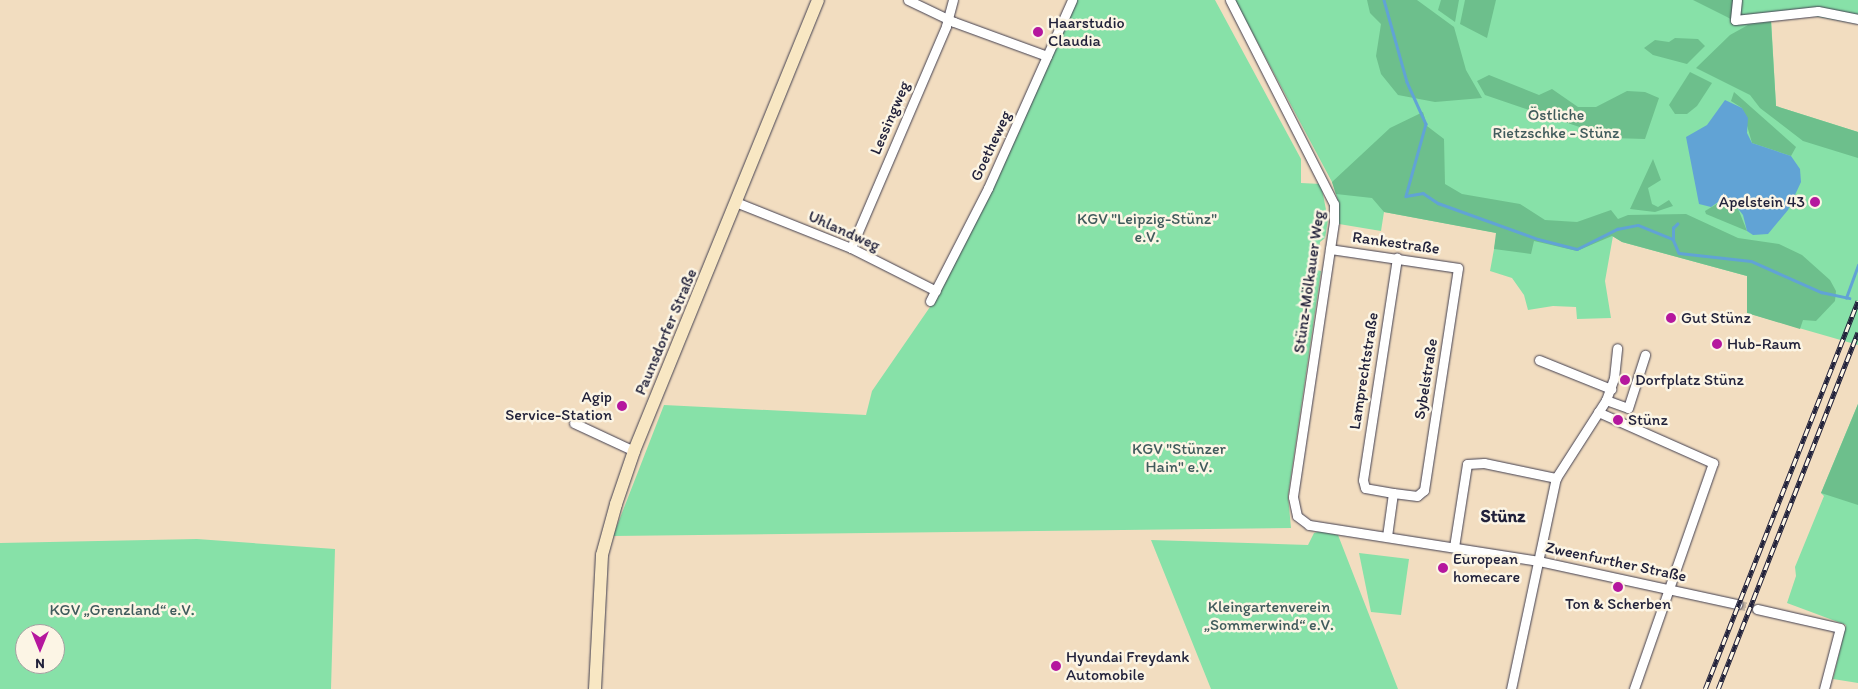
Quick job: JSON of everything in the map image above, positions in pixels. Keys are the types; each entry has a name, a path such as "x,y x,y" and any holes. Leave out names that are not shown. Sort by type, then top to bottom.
{"main road":[{"name":"Paunsdorfer Straße","path":"595,689 602,554 634,450 738,203 818,0"}],"street":[{"path":"908,0 946,17 1047,56"},
{"name":"Lessingweg","path":"851,248 946,26 946,17 953,0"},
{"name":"Goetheweg","path":"930,301 988,188 1072,0"},
{"name":"Stünz-Mölkauer Weg","path":"1230,0 1334,204 1330,249 1293,497 1297,516 1309,525"},
{"path":"1737,0 1735,20 1818,11 1858,19"},
{"name":"Uhlandweg","path":"738,203 851,248 936,291"},
{"name":"Rankestraße","path":"1330,249 1458,268"},
{"name":"Lamprechtstraße","path":"1393,493 1365,488 1362,480 1397,258"},
{"name":"Sybelstraße","path":"1393,493 1422,495 1458,268"},
{"path":"1512,689 1556,478 1606,400 1611,389 1617,364 1617,348"},
{"path":"1606,400 1628,408 1645,355"},
{"path":"1539,360 1611,389"},
{"path":"1598,412 1713,463 1634,689"},
{"path":"574,423 634,450"},
{"path":"1454,547 1467,464 1484,463 1556,478"},
{"path":"1388,536 1393,493"},
{"name":"Zweenfurther Straße","path":"1309,525 1539,561 1737,604"},
{"path":"1758,609 1840,628 1824,689"}],"green space":[{"path":"1075,0 1215,0 1301,159 1301,183 1321,184 1328,220 1325,238 1320,242 1316,270 1321,271 1288,496 1291,528 613,536 664,405 866,415 872,391 941,291 1014,136 1017,136"},
{"name":"Östliche Rietzschke - Stünz","path":"1235,0 1858,0 1858,24 1808,15 1771,18 1776,106 1858,132 1858,345 1747,313 1747,276 1622,242 1613,236 1605,281 1611,318 1577,319 1576,307 1553,306 1528,310 1524,295 1512,278 1490,271 1497,233 1384,212 1381,231 1339,224 1339,204 1332,182"},
{"path":"1367,0 1417,0 1454,27 1466,70 1482,98 1435,102 1398,95 1381,74 1376,56 1381,24 1370,13"},
{"path":"1441,0 1459,0 1455,22 1438,10"},
{"path":"1465,0 1496,0 1487,38 1460,24"},
{"path":"1693,0 1735,0 1734,21 1727,17"},
{"path":"1771,22 1776,106 1858,132 1858,158 1803,141 1760,108 1750,95 1696,68 1730,35 1748,25"},
{"path":"1675,38 1698,39 1705,46 1687,64 1653,55 1644,48 1655,40 1669,42"},
{"path":"1690,72 1712,83 1697,106 1687,114 1675,114 1669,105"},
{"path":"1489,75 1539,95 1552,89 1578,107 1596,107 1627,91 1645,92 1659,98 1645,139 1612,138 1485,95 1477,81"},
{"path":"1734,92 1796,147 1791,156 1752,143 1742,108 1731,101"},
{"path":"1423,112 1427,126 1444,139 1445,184 1462,194 1520,204 1545,220 1577,222 1611,210 1618,219 1628,215 1686,214 1738,238 1779,244 1802,255 1830,280 1836,291 1835,301 1816,321 1803,320 1800,329 1747,313 1747,276 1622,242 1612,236 1577,251 1534,241 1531,254 1494,249 1496,233 1384,212 1372,198 1336,194 1332,182 1390,128"},
{"path":"1653,159 1661,180 1648,188 1652,204 1658,207 1669,200 1673,206 1655,212 1630,209"},
{"path":"1725,199 1737,206 1747,231 1706,214 1705,211"},
{"path":"1858,404 1858,683 1833,679 1846,625 1787,603 1796,576 1795,567 1824,496 1821,493"},
{"path":"1858,404 1858,505 1821,493"},
{"name":"Kleingartenverein „Sommerwind“ e.V.","path":"1321,531 1338,535 1398,689 1211,689 1151,540 1308,545 1314,533"},
{"name":"KGV „Grenzland“ e.V.","path":"197,539 335,549 331,689 0,689 0,543"},
{"path":"1359,553 1409,559 1401,615 1371,612"}],"water":[{"path":"1725,100 1742,108 1748,118 1747,133 1752,143 1791,156 1800,169 1801,182 1788,210 1768,234 1753,235 1747,231 1743,215 1732,201 1721,200 1711,207 1699,204 1686,137 1707,125"}],"waterway":[{"path":"1384,0 1407,82 1426,124 1406,196 1423,193 1438,203 1538,239 1577,249 1617,229 1638,225 1673,239 1679,253 1751,261 1821,292 1849,298"},
{"path":"1673,239 1673,228 1677,224"},
{"path":"1846,298 1858,265"}],"tunnel":[{"path":"1737,604 1757,609"}],"railway":[{"path":"1705,689 1858,301"},
{"path":"1718,689 1858,332"}],"place":[{"name":"Haarstudio Claudia","path":"1038,32"},
{"name":"Apelstein 43","path":"1815,202"},
{"name":"Gut Stünz","path":"1671,318"},
{"name":"Hub-Raum","path":"1717,344"},
{"name":"Dorfplatz Stünz","path":"1625,380"},
{"name":"Agip Service-Station","path":"622,406"},
{"name":"Stünz","path":"1618,420"},
{"name":"European homecare","path":"1443,568"},
{"name":"Ton & Scherben","path":"1618,587"},
{"name":"Hyundai Freydank Automobile","path":"1056,666"}],"district":[{"name":"Stünz","path":"1503,516"}],"park label":[{"name":"KGV \"Leipzig-Stünz\" e.V.","path":"1147,228"},
{"name":"KGV \"Stünzer Hain\" e.V.","path":"1179,458"}]}
